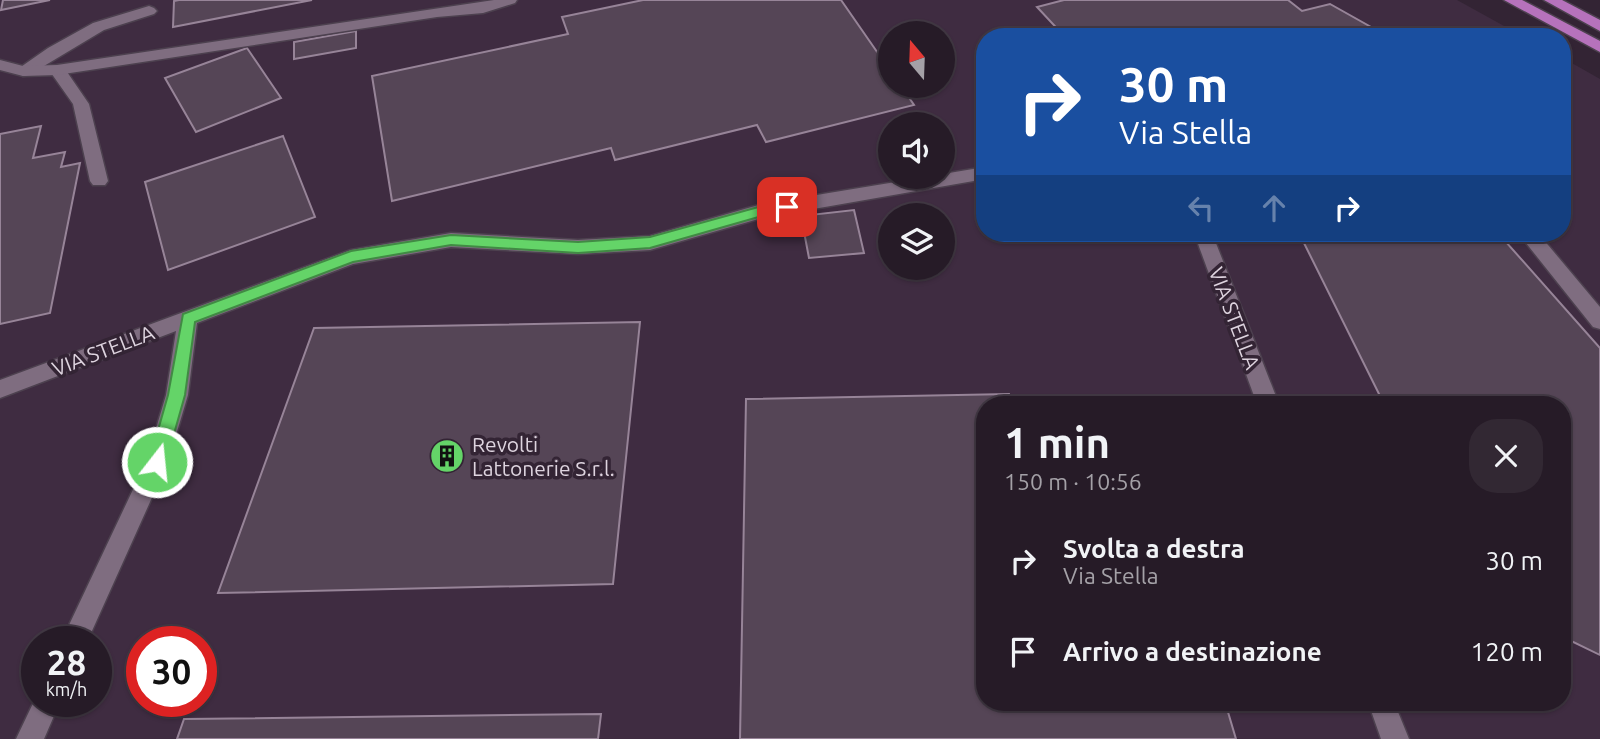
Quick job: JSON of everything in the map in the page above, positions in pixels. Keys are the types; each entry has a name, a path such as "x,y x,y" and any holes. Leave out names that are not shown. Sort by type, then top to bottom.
{"highway":[{"path":"1511,0 1564,28"},
{"path":"1550,0 1600,26"},
{"path":"1571,32 1600,47"}],"street":[{"path":"0,65 23,71 57,70 437,12 483,8 510,0"},
{"path":"23,71 92,29 121,15 149,10"},
{"path":"57,70 81,104 99,181"},
{"name":"VIA STELLA","path":"0,389 351,257 451,240 578,247 650,243 762,211 976,175"},
{"name":"VIA STELLA","path":"1206,242 1265,396"},
{"path":"1534,242 1600,321"},
{"path":"81,626 157,462 177,395 188,318"},
{"path":"1384,711 1395,739"},
{"path":"30,739 40,717"}],"shaded area":[{"path":"0,0 1457,0 1508,28 976,28 976,242 1571,242 1571,63 1600,79 1600,739 0,739"}],"building":[{"path":"3,0 50,0 1,10"},
{"path":"312,0 173,27 174,1"},
{"path":"643,0 841,0 878,53 878,98 909,98 914,105 766,142 757,125 615,160 611,148 392,201 372,76 568,34 562,17"},
{"path":"1064,0 1288,0 1302,11 1330,4 1373,28 1057,28 1037,7"},
{"path":"356,31 356,48 294,59 294,42"},
{"path":"247,48 281,98 196,132 165,78"},
{"path":"41,126 33,158 65,152 61,167 80,163 50,313 0,324 0,134"},
{"path":"283,136 315,217 168,270 145,182"},
{"path":"854,210 864,253 809,258 801,216"},
{"path":"1303,242 1506,242 1600,348 1600,655 1571,641 1571,396 1380,396"},
{"name":"Revolti Lattonerie S.r.l.","path":"640,322 613,584 218,593 314,328"},
{"path":"1009,394 976,396 976,711 1228,711 1236,739 740,739 746,399"},
{"path":"601,714 598,739 177,739 184,719"}],"place":[{"name":"Revolti Lattonerie S.r.l.","path":"447,456"}],"route":[{"path":"157,462 177,395 188,318 351,257 451,240 578,247 650,243 762,211 787,207"}]}
